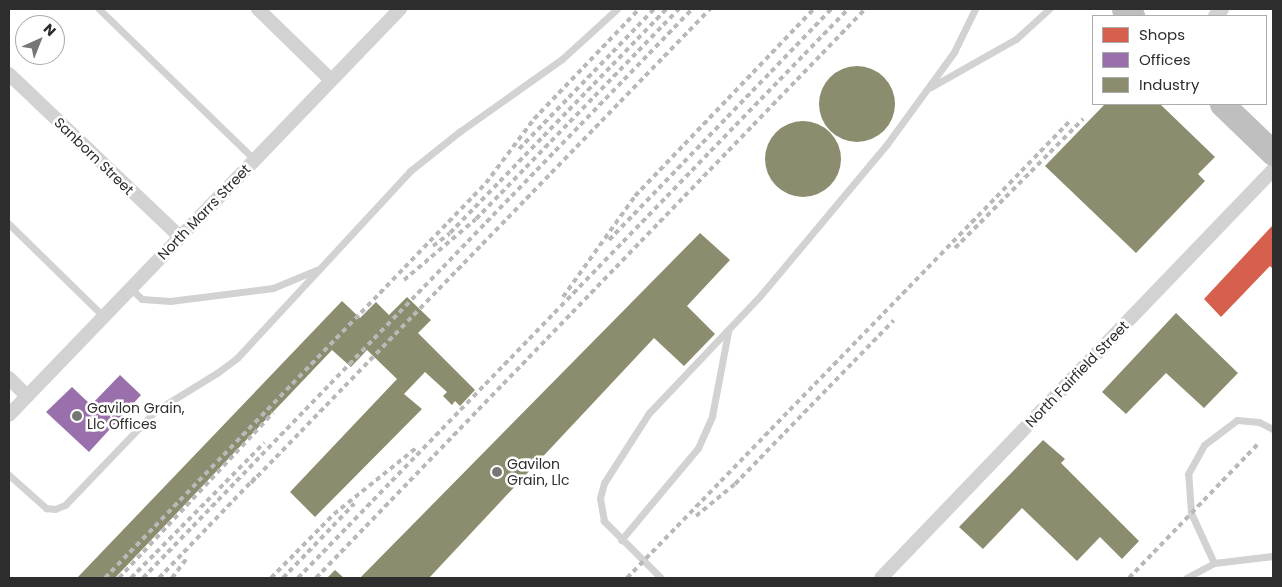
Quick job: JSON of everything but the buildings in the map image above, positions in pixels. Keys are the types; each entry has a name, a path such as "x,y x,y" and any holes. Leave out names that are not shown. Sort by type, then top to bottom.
{"highway":[{"path":"1223,105 1273,153"}],"street":[{"path":"258,9 331,80"},
{"name":"North Marrs Street","path":"9,415 400,9"},
{"name":"Sanborn Street","path":"9,74 180,238"},
{"name":"North Fairfield Street","path":"881,578 1273,170"},
{"path":"9,378 27,396"}],"lane":[{"path":"99,9 255,160"},
{"path":"9,475 46,508 55,509 65,505 155,411 218,374 237,358 410,171 459,132 562,59 617,9"},
{"path":"662,578 621,540 604,521 600,498 604,483 627,445 654,407 729,329 874,160 930,88 954,52 975,9"},
{"path":"930,88 1016,39 1049,9"},
{"path":"9,224 103,316"},
{"path":"130,288 142,299 170,301 273,288 288,284 323,266"},
{"path":"621,540 698,448 712,416 729,329"},
{"path":"1214,563 1191,513 1188,474 1204,445 1237,420 1259,422 1273,429"},
{"path":"1186,578 1214,563 1273,556"}],"railway":[{"path":"105,578 486,183 534,119 639,9"},
{"path":"519,149 654,9"},
{"path":"433,246 450,233 666,9"},
{"path":"404,280 476,219 679,9"},
{"path":"143,578 692,9"},
{"path":"251,483 710,9"},
{"path":"563,297 635,196 814,9"},
{"path":"609,240 831,9"},
{"path":"298,578 848,9"},
{"path":"316,578 865,9"},
{"path":"627,578 1072,119"},
{"path":"955,248 1083,119"},
{"path":"696,516 735,484 894,320"},
{"path":"119,578 273,413"},
{"path":"131,578 264,443"},
{"path":"1129,578 1259,443"},
{"path":"271,578 334,514 416,448"},
{"path":"159,578 255,478"},
{"path":"283,578 354,504"},
{"path":"172,578 188,557"}],"place":[{"name":"Gavilon Grain, Llc Offices","path":"77,416"},
{"name":"Gavilon Grain, Llc","path":"497,472"}]}
